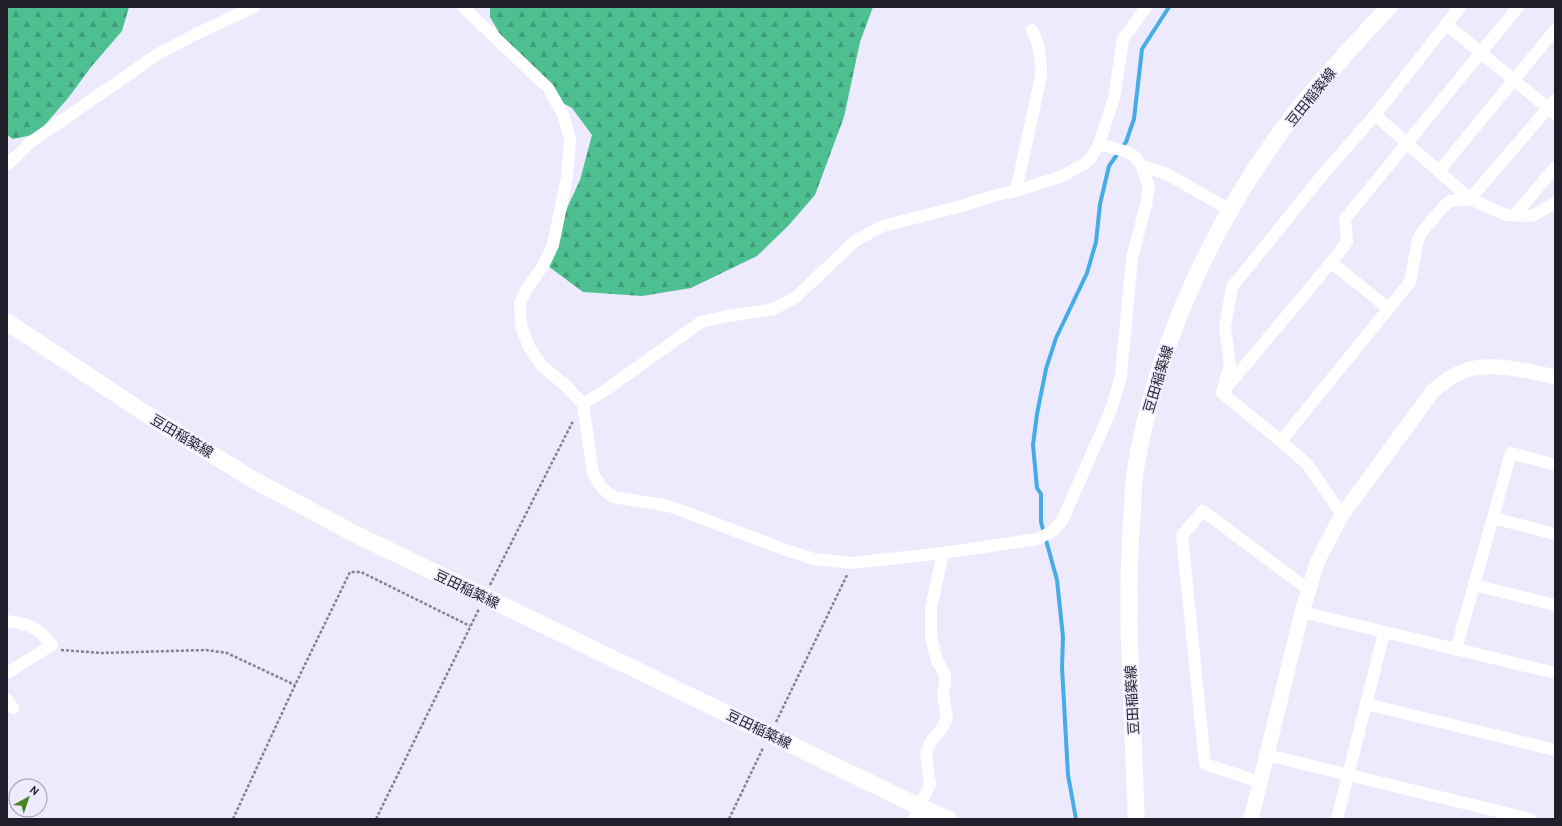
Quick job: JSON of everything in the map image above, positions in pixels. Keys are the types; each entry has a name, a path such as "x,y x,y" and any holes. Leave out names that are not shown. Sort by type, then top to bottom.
{"main road":[{"name":"豆田稲築線","path":"1136,819 1135,756 1129,644 1128,555 1135,473 1146,418 1174,327 1212,243 1230,210 1264,156 1300,107 1389,7"},
{"name":"豆田稲築線","path":"7,322 140,410 258,482 353,533 770,734 917,813 948,819"}],"street":[{"path":"7,166 31,142 158,54 198,33 254,7"},
{"path":"464,7 548,88 562,114 570,139 567,177 553,245 544,264 524,292 520,303 521,326 529,347 542,366 565,385 583,404 593,473 602,488 613,497 669,506 814,559 852,564 943,553 1037,539 1053,531 1062,521 1111,410 1121,376 1132,258 1146,205 1149,187 1142,166 1134,156 1124,150 1099,144"},
{"path":"583,404 607,389 701,322 774,309 796,297 855,241 883,226 1016,191 1060,177 1075,170 1091,158 1099,144 1114,98 1123,40 1146,7"},
{"path":"1222,393 1230,364 1225,327 1232,286 1375,115 1460,7"},
{"path":"1222,393 1332,263 1347,242 1345,219 1518,7"},
{"path":"1281,441 1410,282 1418,240 1422,232 1450,201 1470,199 1553,107 1514,80 1446,24"},
{"path":"1016,191 1041,76 1041,58 1038,41 1032,30"},
{"path":"1439,171 1555,30"},
{"path":"1375,115 1470,199 1506,215 1515,216 1532,216 1555,203"},
{"path":"1142,166 1167,174 1230,210"},
{"path":"1515,216 1555,167"},
{"path":"1332,263 1388,308"},
{"path":"1251,819 1302,612 1318,560 1342,515 1433,391 1448,379 1464,371 1502,367 1528,370 1555,377"},
{"path":"1222,393 1308,465 1342,515"},
{"path":"1456,650 1511,453 1555,465"},
{"path":"1260,782 1205,764 1182,535 1202,511 1309,590"},
{"path":"1492,518 1555,534"},
{"path":"917,813 930,784 926,753 930,743 942,728 947,718 943,693 945,674 937,661 931,637 931,608 943,553"},
{"path":"1474,585 1555,605"},
{"path":"1302,612 1555,673"},
{"path":"7,621 24,623 37,628 44,634 52,645 7,673"},
{"path":"1337,819 1347,774 1384,633"},
{"path":"1366,704 1555,750"},
{"path":"1267,755 1530,819"}],"path":[{"path":"729,819 852,564"},
{"path":"233,819 295,685 350,572 361,572 470,626"},
{"path":"52,645 62,651 101,653 206,650 227,653 295,685"}],"green space":[{"path":"7,7 129,7 122,31 37,134 13,139 7,135"},
{"path":"490,7 873,7 860,42 844,117 815,195 788,226 757,256 691,288 642,296 583,292 548,266 563,217 580,180 592,135 572,108 544,93 511,53 490,17"}],"waterway":[{"path":"1076,819 1068,775 1062,667 1063,637 1057,580 1041,522 1041,494 1037,488 1033,445 1037,414 1046,369 1056,338 1087,273 1096,242 1100,204 1109,166 1126,142 1134,119 1142,49 1169,7"}]}
